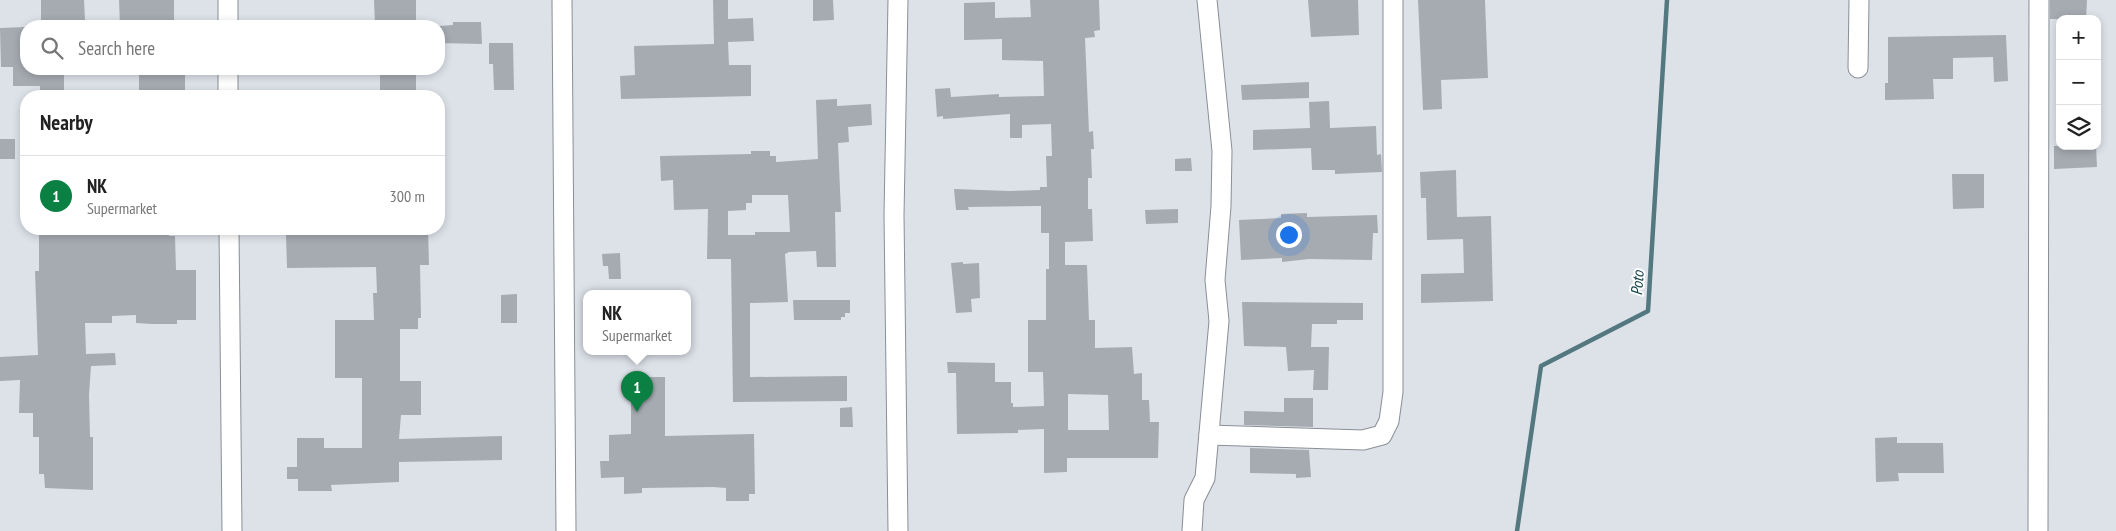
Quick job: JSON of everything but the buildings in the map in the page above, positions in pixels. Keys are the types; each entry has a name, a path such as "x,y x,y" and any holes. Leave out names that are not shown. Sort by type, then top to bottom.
{"street":[{"path":"228,0 228,20"},
{"path":"562,0 566,531"},
{"path":"898,0 894,215 898,531"},
{"path":"1192,531 1193,503 1205,478 1219,321 1215,280 1221,206 1222,151 1207,0"},
{"path":"1209,435 1362,440 1382,435 1389,421 1393,392 1393,0"},
{"path":"1858,68 1859,0"},
{"path":"2038,531 2039,0"},
{"path":"228,75 228,90"},
{"path":"229,235 232,531"}],"waterway":[{"name":"Poto","path":"1517,531 1541,366 1648,311 1667,0"}],"place":[{"name":"NK","path":"637,412"}]}
